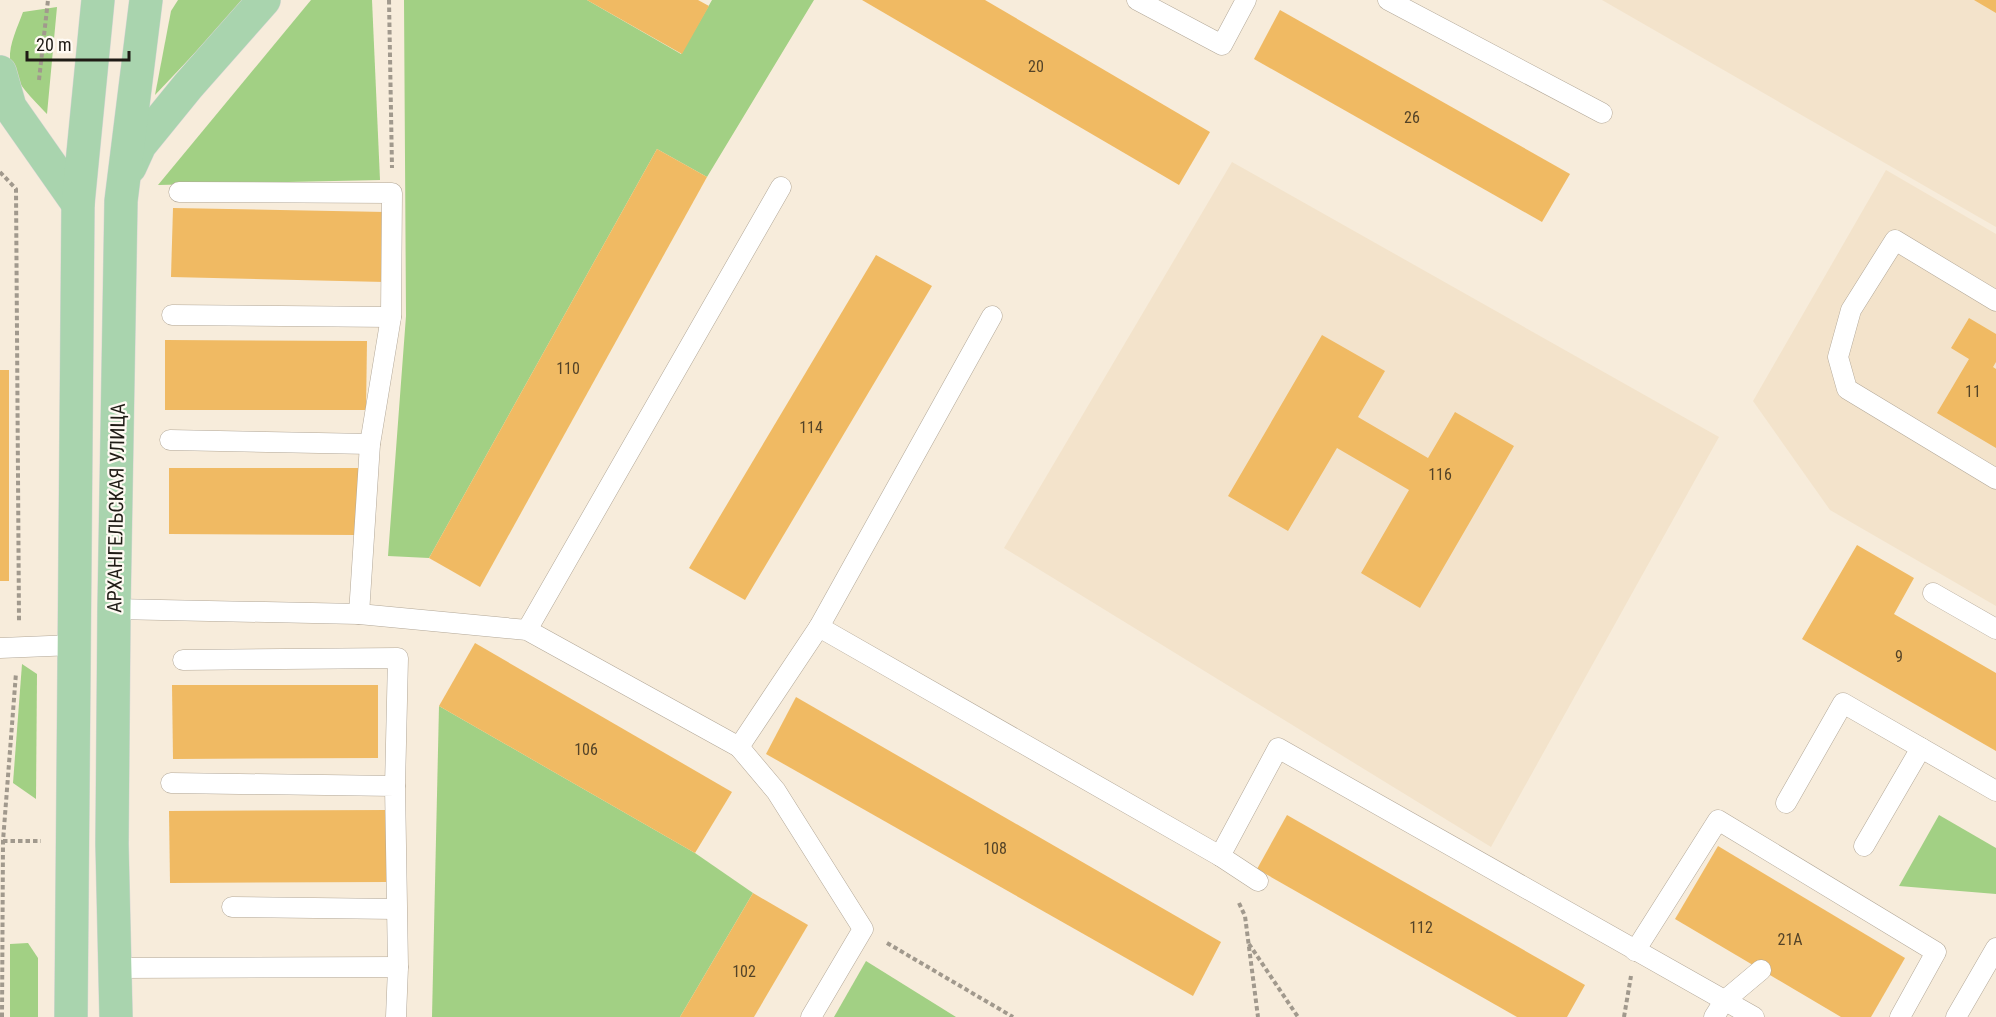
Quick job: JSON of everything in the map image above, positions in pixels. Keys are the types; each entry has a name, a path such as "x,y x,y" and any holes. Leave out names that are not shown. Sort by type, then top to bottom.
{"main road":[{"name":"АРХАНГЕЛЬСКАЯ УЛИЦА","path":"70,1017 78,204 99,0"},
{"name":"АРХАНГЕЛЬСКАЯ УЛИЦА","path":"116,1017 112,844 121,201 146,0"},
{"path":"121,201 132,161 141,145 188,86 264,0"},
{"path":"0,72 10,107 78,204"}],"lane":[{"path":"1137,0 1222,45 1246,0"},
{"path":"1388,0 1602,113"},
{"path":"527,630 781,187"},
{"path":"179,192 392,193 391,317 370,444 359,614"},
{"path":"1996,301 1895,240 1851,310 1838,357 1847,389 1996,479"},
{"path":"172,315 391,317"},
{"path":"739,747 819,627 992,316"},
{"path":"170,440 370,444"},
{"path":"1933,593 1996,629"},
{"path":"114,609 359,614 527,630 739,747 776,792 863,929 811,1017"},
{"path":"819,627 1220,856 1258,881"},
{"path":"9,648 74,645"},
{"path":"183,660 398,658 395,786 398,967 396,1017"},
{"path":"1786,803 1843,704 1996,792"},
{"path":"1220,856 1278,748 1635,951 1719,1009 1754,1017"},
{"path":"1864,846 1921,748"},
{"path":"171,783 395,786"},
{"path":"1635,951 1718,820 1936,952 1900,1017"},
{"path":"232,907 396,909"},
{"path":"1956,1017 1996,948"},
{"path":"116,968 398,967"},
{"path":"1719,1009 1761,970"}],"path":[{"path":"39,82 48,0"},
{"path":"390,0 392,193"},
{"path":"0,172 16,189 9,648 3,841 2,1017"},
{"path":"1220,856 1245,916 1258,1017"},
{"path":"863,929 1013,1017"},
{"path":"1248,943 1298,1017"},
{"path":"1624,1017 1635,951"}],"shaded area":[{"path":"1602,0 1996,0 1996,227"},
{"path":"1232,162 1719,437 1491,847 1004,548"},
{"path":"1886,170 1996,234 1996,606 1830,510 1753,401"}],"green space":[{"path":"178,0 245,0 155,95 171,11"},
{"path":"311,0 372,0 380,180 158,185"},
{"path":"404,0 587,0 681,54 712,0 814,0 707,177 657,149 429,558 388,556 406,316"},
{"path":"57,7 47,114 19,82 11,67 10,53 23,12"},
{"path":"22,664 37,674 36,799 13,783"},
{"path":"439,706 695,853 753,893 680,1017 432,1017"},
{"path":"1939,815 1996,848 1996,894 1899,886"},
{"path":"28,943 38,958 38,1017 10,1017 10,944"},
{"path":"866,961 956,1017 834,1017"}],"building":[{"path":"587,0 698,0 709,6 682,54"},
{"path":"862,0 985,0 1210,132 1179,185"},
{"path":"1974,0 1996,0 1996,13"},
{"path":"1280,10 1570,174 1542,222 1254,59"},
{"path":"657,149 707,177 480,587 429,558"},
{"path":"173,208 386,212 385,282 171,277"},
{"path":"876,255 932,286 745,600 689,568"},
{"path":"1969,318 1996,334 1996,362 1993,367 1996,369 1996,448 1937,413 1969,359 1951,348"},
{"path":"1322,335 1385,371 1358,417 1428,458 1455,412 1514,446 1420,608 1361,573 1409,490 1337,448 1288,531 1228,496"},
{"path":"165,340 367,341 366,410 165,410"},
{"path":"0,370 9,370 9,581 0,581"},
{"path":"169,468 358,468 358,535 169,534"},
{"path":"1857,545 1914,578 1894,614 1996,673 1996,751 1802,639"},
{"path":"475,643 732,792 695,853 439,706"},
{"path":"172,685 378,685 378,758 173,759"},
{"path":"796,697 1221,942 1193,996 766,754"},
{"path":"389,810 388,882 170,883 169,811"},
{"path":"1287,815 1585,985 1567,1017 1517,1017 1257,869"},
{"path":"1718,846 1905,958 1871,1017 1841,1017 1675,919"},
{"path":"753,893 808,925 754,1017 680,1017"}]}
